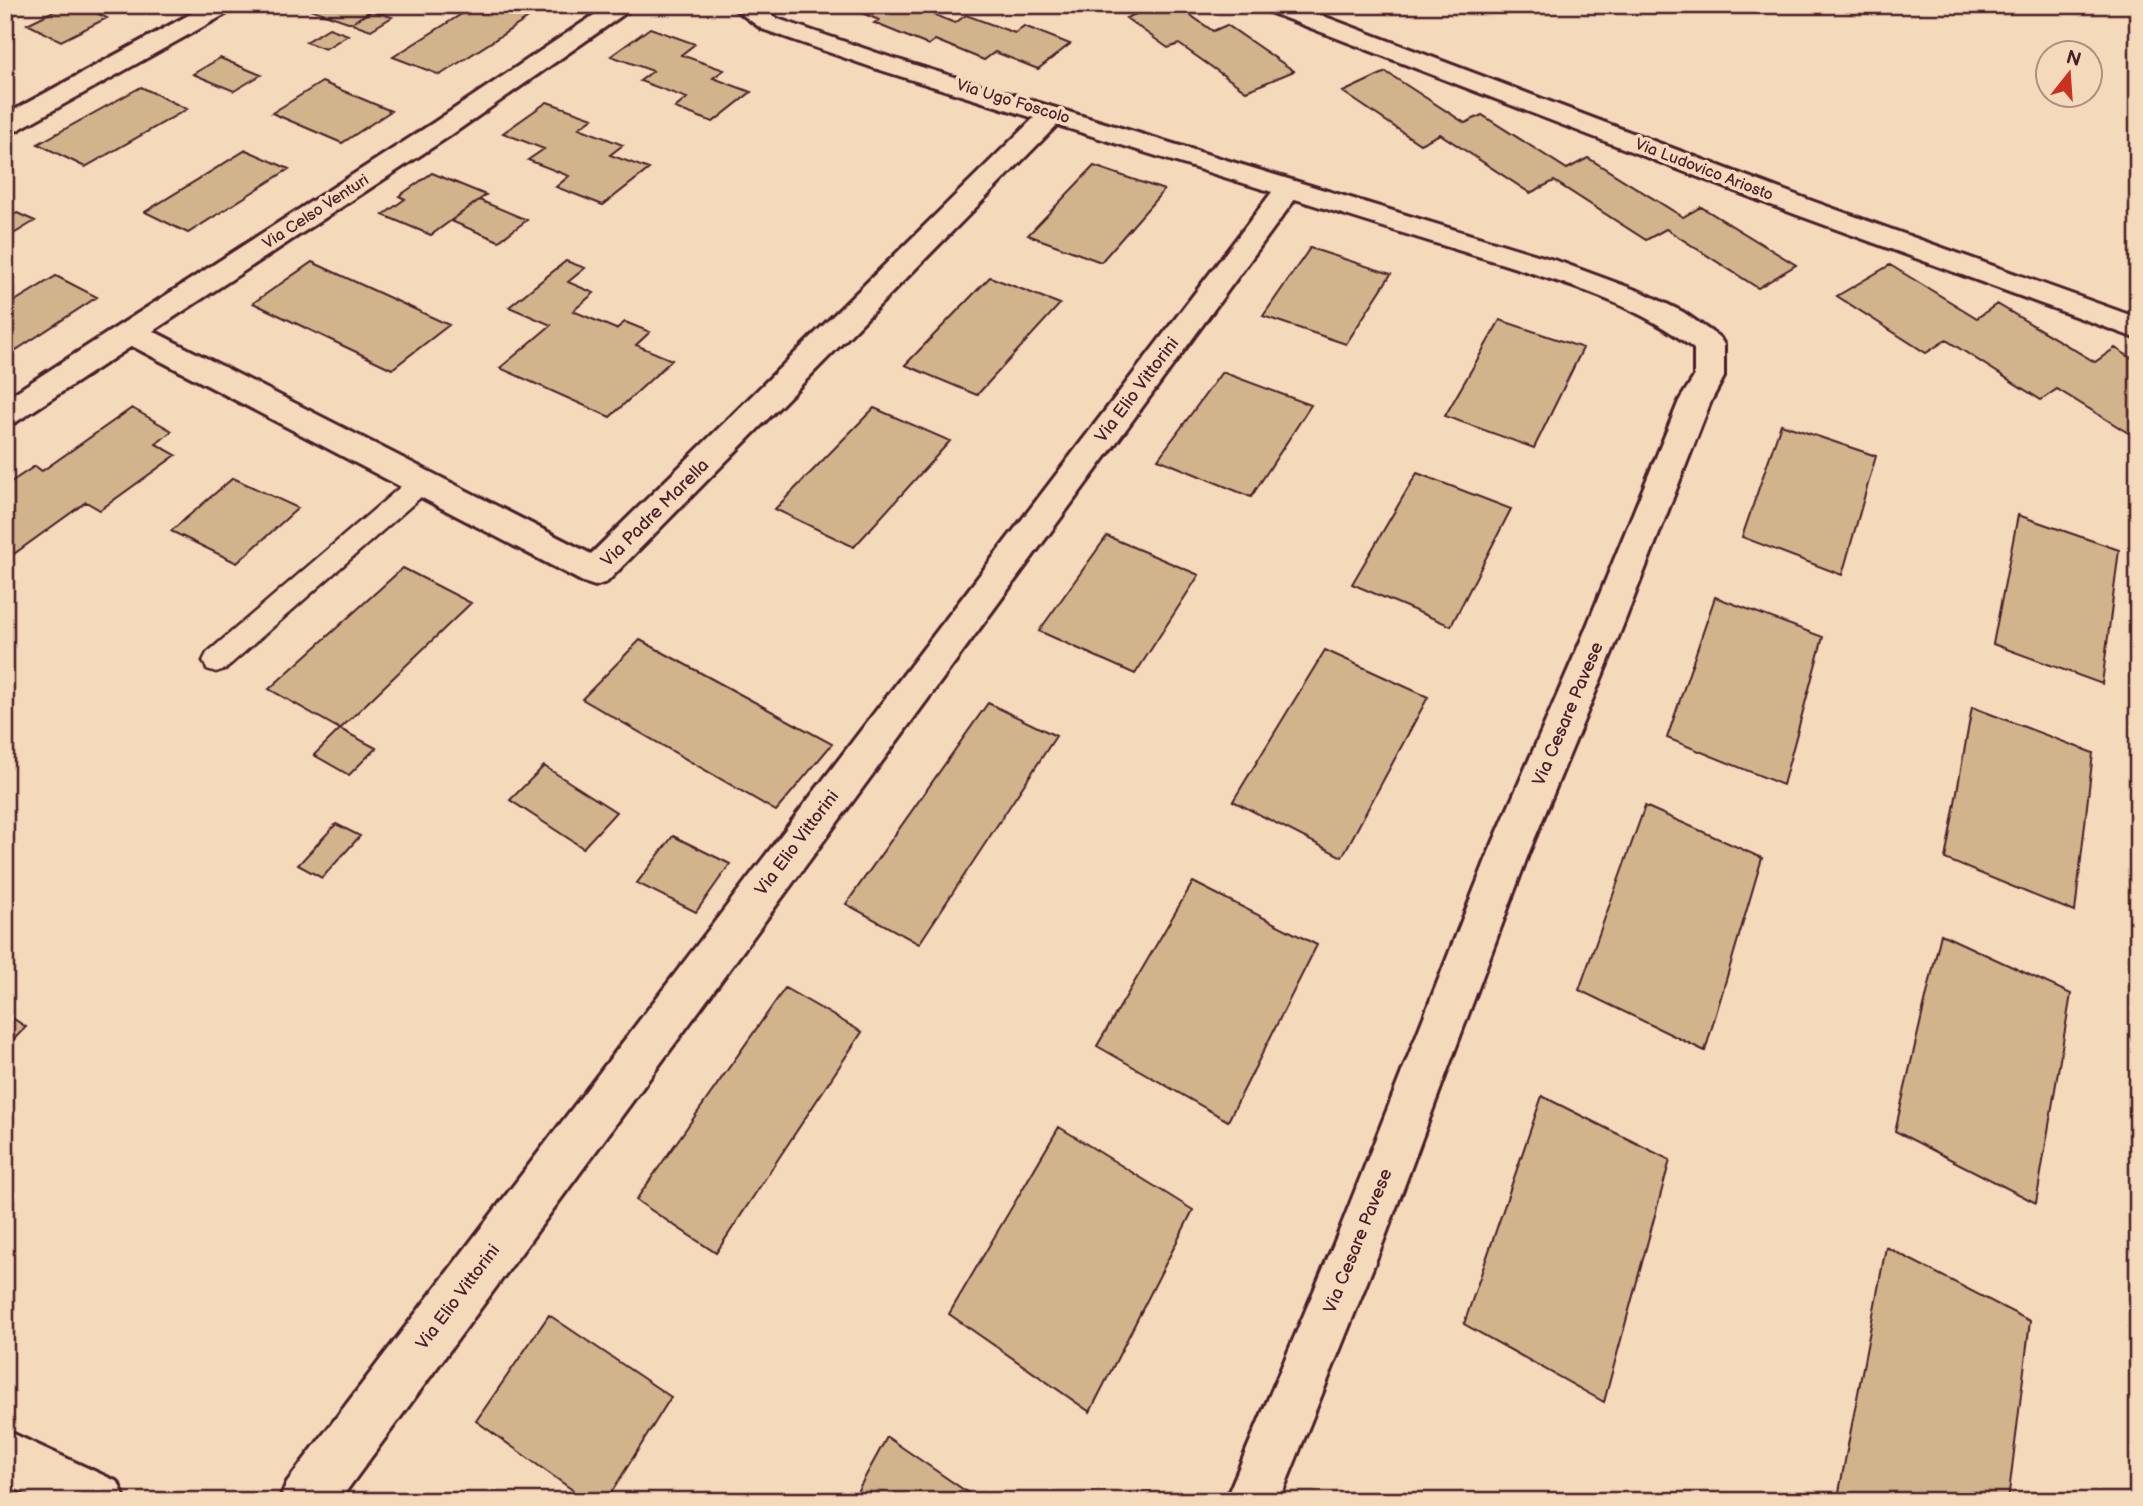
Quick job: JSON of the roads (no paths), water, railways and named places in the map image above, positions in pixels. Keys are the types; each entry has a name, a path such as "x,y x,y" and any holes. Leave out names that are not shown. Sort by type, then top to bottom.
{"street":[{"path":"5,126 225,5"},
{"name":"Via Celso Venturi","path":"5,414 132,333 625,5"},
{"name":"Via Ugo Foscolo","path":"741,5 770,24 808,38 1290,187"},
{"name":"Via Ludovico Ariosto","path":"1272,5 1802,207 2138,329"},
{"name":"Via Padre Marella","path":"132,333 595,572 1053,114"},
{"name":"Via Elio Vittorini","path":"306,1501 1290,187"},
{"name":"Via Cesare Pavese","path":"1252,1501 1360,1240 1509,852 1600,638 1695,401 1709,377 1710,361 1709,345 1687,327 1640,303 1550,269 1290,187"},
{"path":"5,1456 99,1501"}],"lane":[{"path":"216,661 421,483"}]}
